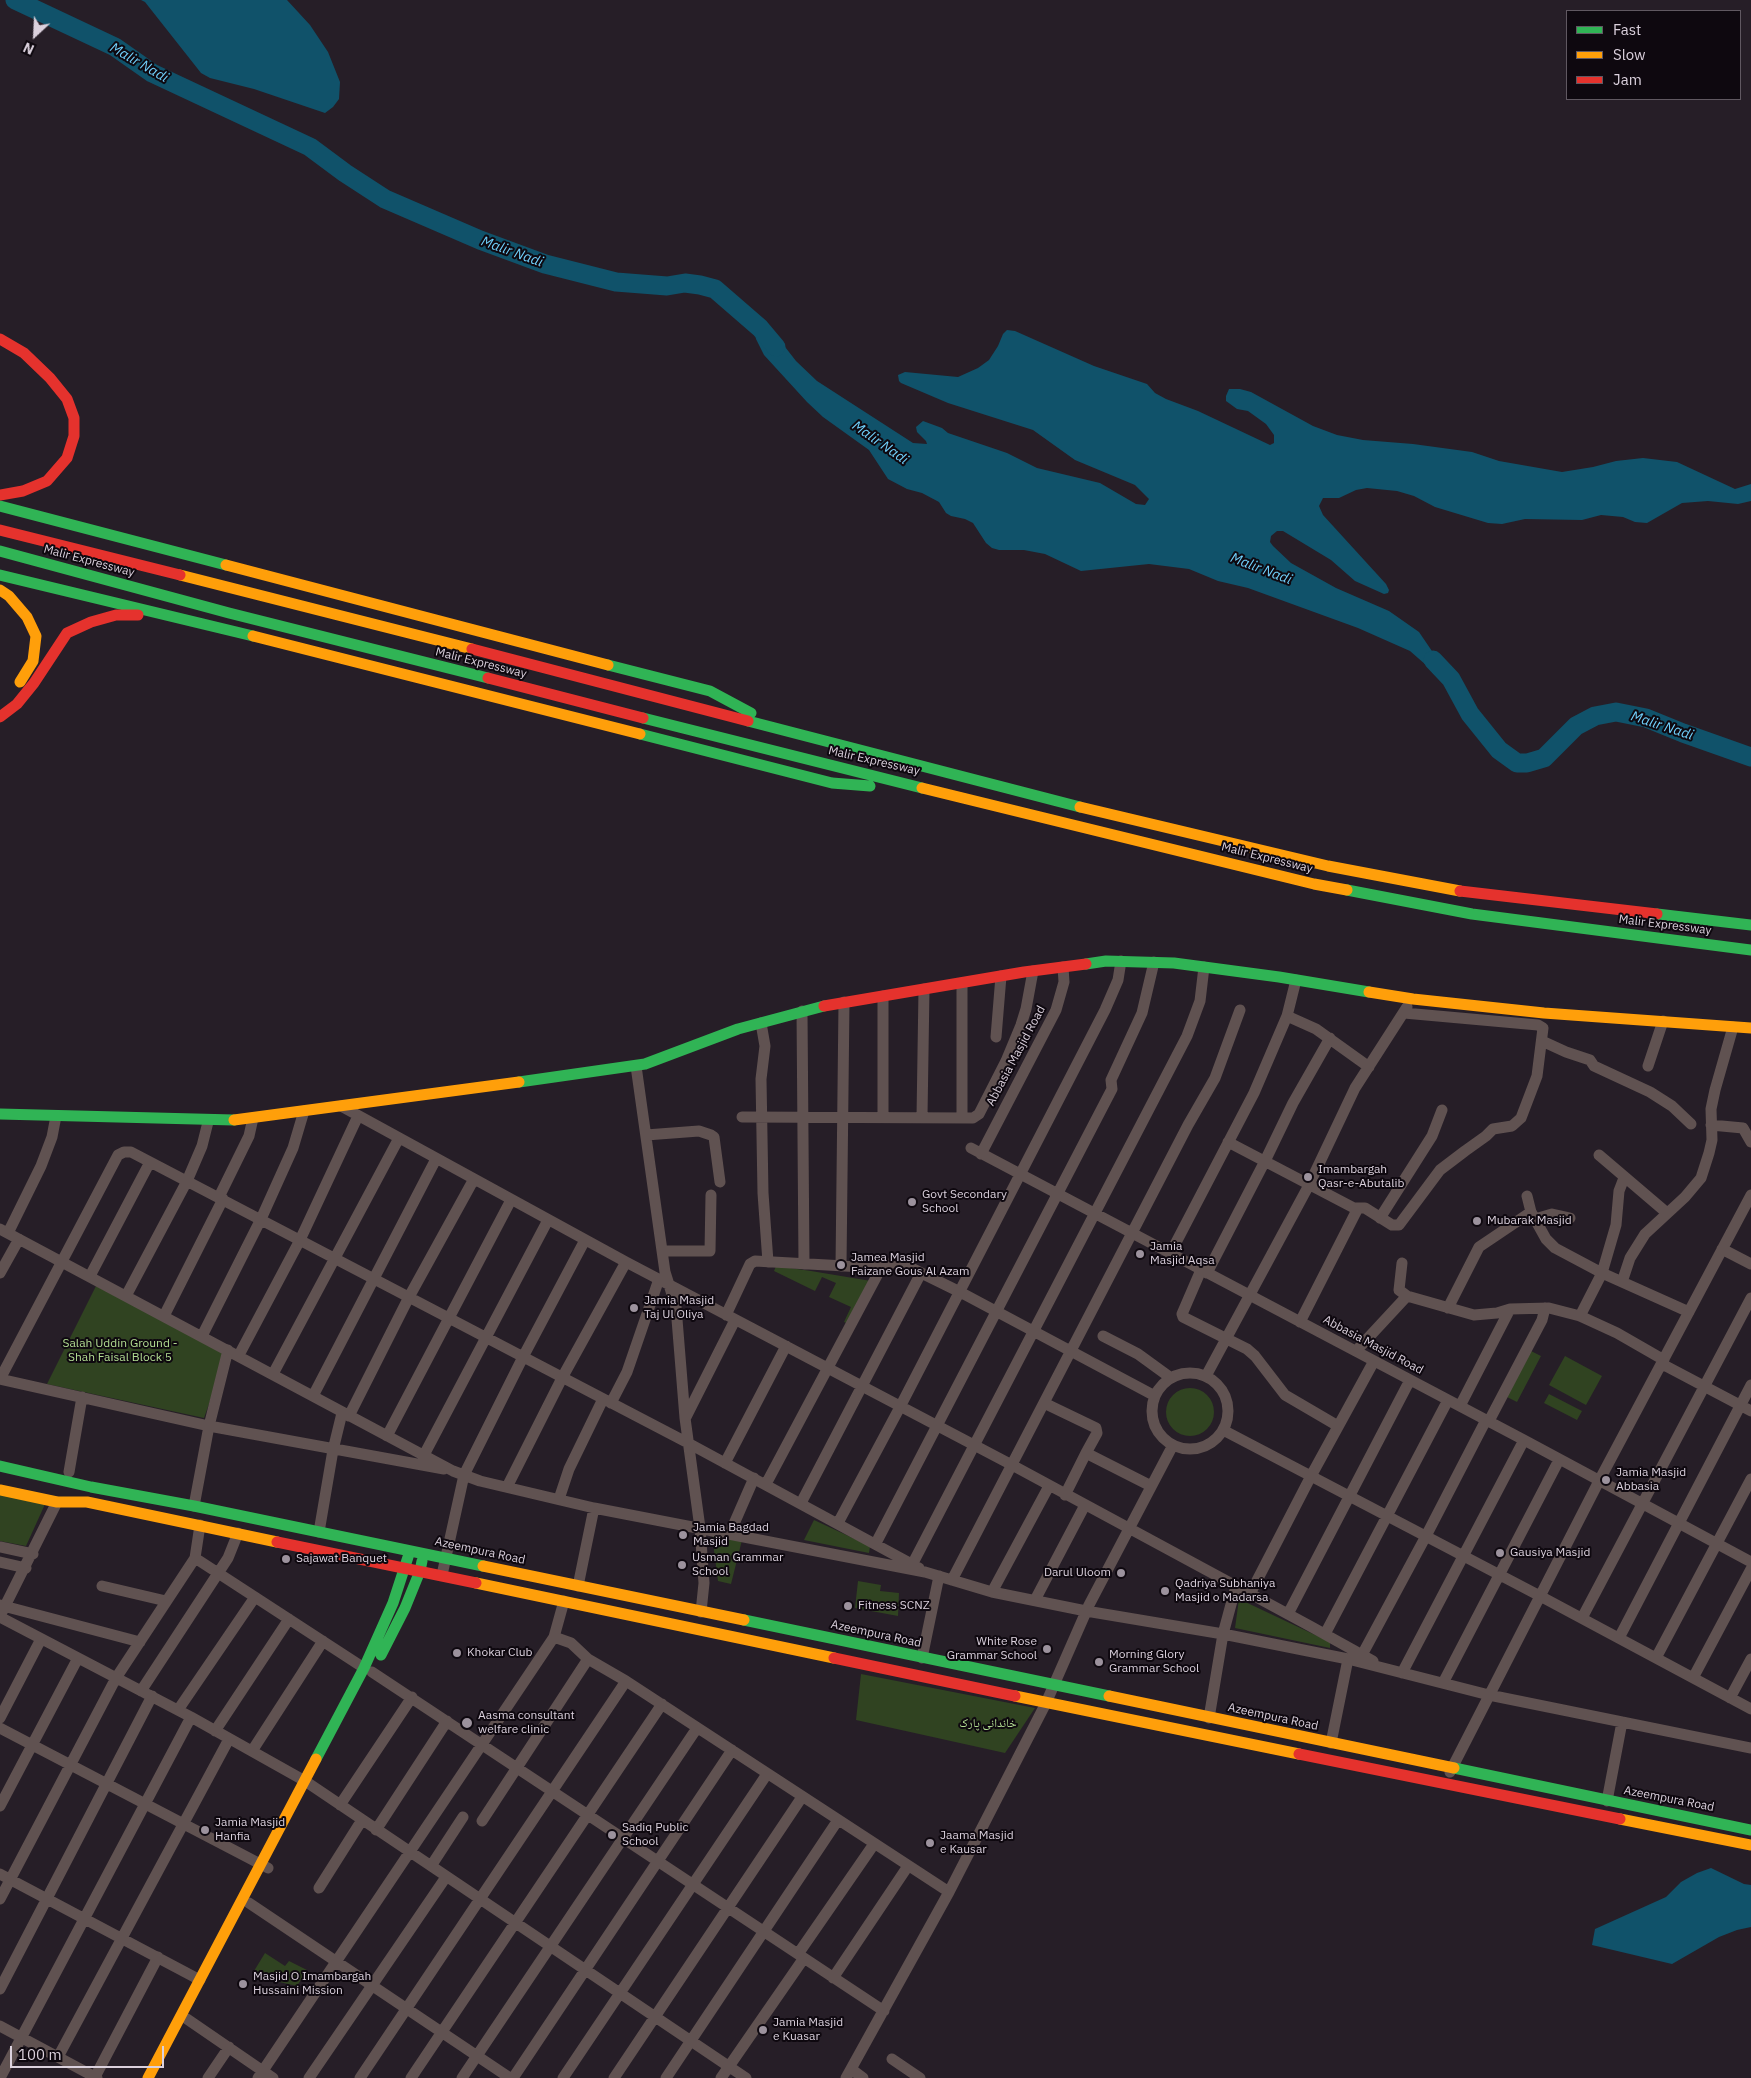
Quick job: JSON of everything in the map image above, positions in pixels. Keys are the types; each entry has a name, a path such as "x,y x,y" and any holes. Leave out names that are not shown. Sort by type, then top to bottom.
{"main road":[{"path":"0,339 24,354 50,378 67,399 74,418 74,436 67,458 46,481 23,491 0,495"},
{"path":"0,506 710,691 780,729"},
{"name":"Malir Expressway","path":"0,530 295,603 1052,800 1328,866 1469,893 1751,925"},
{"name":"Malir Expressway","path":"0,551 229,613 858,772 1323,886 1472,914 1751,950"},
{"path":"0,575 173,616 832,783 940,791"},
{"path":"0,590 9,596 28,617 36,636 33,661 23,679 13,689"},
{"path":"0,717 16,704 34,683 67,633 91,622 116,615 173,616"},
{"path":"0,1114 208,1122 304,1112 636,1066 661,1059 738,1028 802,1011 844,1002 1000,976 1121,961 1204,967 1413,999 1544,1013 1751,1028"},
{"name":"Azeempura Road","path":"0,1455 70,1472 91,1487 409,1550 1751,1830"},
{"path":"0,1466 91,1487"},
{"path":"0,1483 54,1498"},
{"path":"0,1490 87,1502 1046,1703 1751,1845"},
{"path":"368,1670 393,1604 409,1550"},
{"path":"148,2078 368,1670 405,1608 420,1571 423,1554"},
{"path":"157,2078 249,1903 264,1866"}],"street":[{"path":"838,1523 960,1292 1105,1010 1118,980 1121,961"},
{"path":"876,1543 1112,1089 1111,1080 1142,1013 1154,962"},
{"name":"Abbasia Masjid Road","path":"1063,967 1064,982 1056,1010 976,1151 1487,1420 1751,1562"},
{"path":"913,1563 1187,1036 1200,1001 1204,967"},
{"path":"742,1117 973,1118 979,1114 1006,1061 1026,1009 1034,971"},
{"path":"996,1037 1000,976"},
{"path":"1170,1254 1254,1093 1287,1016 1296,980"},
{"path":"962,983 962,1118"},
{"path":"922,1117 924,989"},
{"path":"883,996 883,1117"},
{"path":"1206,1376 1310,1185 1355,1088 1413,999"},
{"path":"842,1266 844,1002"},
{"path":"952,1580 1188,1125 1215,1078 1240,1010"},
{"path":"802,1011 804,1264"},
{"path":"1228,1142 1310,1185 1358,1208 1365,1208 1392,1225 1399,1225 1440,1170 1494,1129 1517,1124 1537,1076 1543,1028 1538,1024 1404,1013"},
{"path":"1287,1016 1316,1029 1369,1067"},
{"path":"1648,1066 1663,1021"},
{"path":"761,1023 764,1046 761,1079 763,1193 768,1262"},
{"path":"1622,1282 1630,1258 1645,1234 1701,1178 1712,1140 1711,1109 1715,1090 1733,1027"},
{"path":"1330,1038 1293,1103 1265,1162 1182,1314 1183,1317 1227,1337 1255,1356 1286,1395 1338,1426"},
{"path":"1542,1041 1590,1060 1594,1066 1650,1092 1672,1106 1691,1124"},
{"path":"636,1066 662,1251 663,1281 676,1308 685,1418 700,1528 704,1583 701,1612"},
{"path":"341,1106 585,1240 938,1426 1383,1667"},
{"path":"1380,1218 1432,1136 1442,1110"},
{"path":"202,1336 261,1220 293,1148 304,1112"},
{"path":"56,1116 52,1137 41,1166 4,1231 387,1436 459,1473 480,1481 594,1508 925,1572 992,1592 1348,1659 1489,1695 1751,1748"},
{"path":"194,1506 209,1426 234,1353 300,1240 358,1116"},
{"path":"164,1316 249,1136 253,1118"},
{"path":"126,1296 187,1181 202,1146 208,1122"},
{"path":"1711,1125 1743,1128 1751,1142"},
{"path":"646,1134 700,1132 711,1134 714,1137 720,1182"},
{"path":"273,1374 399,1138"},
{"path":"459,1473 209,1426 0,1379 118,1154 131,1152 688,1442 913,1563 925,1572"},
{"path":"1599,1155 1667,1213"},
{"path":"313,1396 436,1159"},
{"path":"90,1276 150,1162"},
{"path":"1580,1316 1602,1273 1616,1225 1620,1191 1624,1178"},
{"path":"319,1532 333,1450 346,1414 474,1179"},
{"path":"662,1251 710,1251 711,1195"},
{"path":"1445,1783 1599,1481 1751,1195"},
{"path":"1527,1196 1533,1215 1546,1239 1555,1248 1602,1273 1689,1312"},
{"path":"387,1436 511,1200"},
{"path":"1300,1322 1358,1208"},
{"path":"1448,1308 1479,1246 1533,1215 1552,1214 1570,1218"},
{"path":"424,1454 548,1220"},
{"path":"0,1273 19,1239"},
{"path":"442,1575 459,1473 585,1240"},
{"path":"1722,1249 1751,1264"},
{"path":"685,1418 731,1317 750,1264 755,1261 881,1268 899,1262 997,1311 1155,1396"},
{"path":"507,1487 562,1378 626,1262"},
{"path":"1402,1263 1398,1290 1407,1296 1474,1315 1497,1313 1510,1309 1545,1308 1580,1316 1617,1333 1704,1387 1751,1411"},
{"path":"766,1484 881,1268"},
{"path":"801,1503 921,1273"},
{"path":"559,1499 569,1469 607,1401 626,1372 663,1281"},
{"path":"1356,1351 1407,1296"},
{"path":"1582,1618 1751,1298"},
{"path":"1362,1656 1542,1320 1545,1308"},
{"path":"1460,1406 1510,1309"},
{"path":"1103,1336 1138,1354 1171,1378"},
{"path":"725,1462 786,1346"},
{"path":"1250,1594 1311,1476 1374,1361"},
{"path":"1194,1373 1206,1376 1224,1394 1228,1406 1223,1430 1206,1445 1195,1448 1173,1445 1157,1429 1152,1412 1155,1396 1161,1385 1171,1378 1182,1374 1194,1373"},
{"path":"1288,1614 1410,1380"},
{"path":"1620,1638 1751,1384"},
{"path":"70,1472 82,1398"},
{"path":"1325,1634 1448,1400"},
{"path":"1044,1403 1096,1428 1097,1433 1066,1495"},
{"path":"1223,1430 1499,1574 1751,1709"},
{"path":"1402,1673 1524,1440"},
{"path":"863,2078 848,2074 949,1892 1046,1703 1086,1611 1173,1445"},
{"path":"1086,1453 1151,1486"},
{"path":"1442,1683 1559,1460"},
{"path":"730,1534 754,1478"},
{"path":"1656,1658 1751,1479"},
{"path":"992,1592 1049,1486"},
{"path":"2,1611 33,1554 54,1498"},
{"path":"1035,1600 1084,1505"},
{"path":"578,1586 594,1508"},
{"path":"0,1899 116,1678 195,1558 200,1525"},
{"path":"141,1691 228,1558 238,1533"},
{"path":"0,1547 33,1554"},
{"path":"195,1558 517,1767 884,2011"},
{"path":"0,1562 26,1568"},
{"path":"1693,1678 1751,1568"},
{"path":"922,1658 939,1576"},
{"path":"102,1586 166,1601"},
{"path":"1209,1718 1223,1634 1236,1586"},
{"path":"178,1710 255,1597"},
{"path":"261,2075 554,1637 564,1601"},
{"path":"2,1611 41,1638 215,1730 308,1784 746,2078"},
{"path":"2,1611 140,1642"},
{"path":"215,1730 289,1618"},
{"path":"554,1637 571,1643 588,1659 662,1704 949,1892"},
{"path":"0,1718 41,1638"},
{"path":"252,1751 323,1641"},
{"path":"0,1806 78,1658"},
{"path":"482,1821 588,1659"},
{"path":"1331,1743 1348,1659"},
{"path":"1730,1698 1751,1659"},
{"path":"360,2078 626,1681"},
{"path":"0,1989 152,1696"},
{"path":"340,1805 412,1698"},
{"path":"411,2078 662,1704"},
{"path":"0,2078 191,1717"},
{"path":"376,1830 447,1721"},
{"path":"1607,1801 1622,1722"},
{"path":"0,1728 264,1866"},
{"path":"462,2078 697,1728"},
{"path":"58,2057 229,1739"},
{"path":"249,1903 512,2078 732,1750"},
{"path":"563,2078 767,1774"},
{"path":"614,2078 802,1796"},
{"path":"431,1866 463,1817"},
{"path":"319,1888 362,1820"},
{"path":"666,2078 838,1820"},
{"path":"721,2078 874,1844"},
{"path":"833,1978 908,1866"},
{"path":"0,1874 200,1980"},
{"path":"309,2078 446,1876"},
{"path":"0,2026 96,2078 158,1957"},
{"path":"186,2020 229,2047 261,2075 273,2078"},
{"path":"208,2078 229,2047"},
{"path":"892,2059 920,2078"}],"green space":[{"path":"776,1266 871,1281 849,1324 844,1322 851,1307 829,1297 836,1283 822,1277 815,1291 774,1271"},
{"name":"Salah Uddin Ground - Shah Faisal Block 5","path":"96,1286 227,1353 204,1418 47,1384"},
{"path":"1531,1351 1541,1356 1517,1402 1507,1397"},
{"path":"1565,1356 1602,1376 1586,1405 1549,1385"},
{"path":"1190,1388 1199,1390 1207,1395 1212,1403 1214,1412 1212,1421 1207,1429 1199,1434 1190,1436 1181,1434 1173,1429 1168,1421 1166,1412 1168,1403 1173,1395 1181,1390"},
{"path":"1549,1394 1582,1411 1577,1420 1544,1403"},
{"path":"0,1493 46,1502 26,1546 0,1541"},
{"path":"814,1520 870,1546 869,1553 804,1540"},
{"path":"712,1535 742,1540 731,1584 718,1581"},
{"path":"858,1581 881,1585 880,1591 899,1593 898,1616 855,1608"},
{"path":"1239,1599 1330,1642 1330,1648 1235,1628"},
{"name":"خاندانی پارک","path":"861,1674 1035,1708 1005,1753 856,1720"},
{"path":"265,1953 285,1966 289,1961 307,1970 297,1986 257,1977 254,1971"}],"water":[{"path":"141,0 287,0 310,25 328,52 340,82 339,99 325,113 254,89 210,78 201,73 145,2"},
{"path":"766,328 775,334 796,361 817,381 913,443 927,444 917,432 916,427 923,421 942,428 948,433 1007,453 1037,468 1100,483 1136,504 1145,505 1149,499 1135,485 1075,460 1033,430 948,403 901,383 898,375 905,372 958,377 978,368 989,360 1003,334 1007,330 1015,331 1094,366 1147,384 1155,393 1166,399 1198,411 1270,445 1274,443 1274,435 1266,424 1248,411 1237,409 1226,401 1229,389 1251,392 1313,426 1337,435 1363,440 1472,452 1499,461 1562,472 1616,461 1643,458 1677,462 1735,489 1751,484 1751,501 1738,504 1708,501 1682,503 1647,523 1635,522 1623,517 1601,515 1582,520 1525,519 1502,524 1488,523 1435,507 1414,496 1397,491 1367,488 1356,490 1339,498 1323,498 1319,506 1323,515 1386,584 1389,590 1388,593 1384,594 1355,581 1331,560 1283,531 1277,531 1271,536 1270,542 1291,563 1336,588 1389,611 1419,632 1451,679 1434,672 1410,651 1358,628 1248,588 1218,581 1189,569 1149,564 1081,571 1045,554 1024,550 999,550 992,548 986,543 973,523 951,516 946,513 939,502 888,479 869,450 823,417 807,402 764,355 755,333 757,329"},
{"path":"1711,1868 1744,1884 1751,1885 1751,1927 1719,1937 1672,1964 1592,1945 1595,1929 1666,1897 1681,1882"}],"waterway":[{"name":"Malir Nadi","path":"15,0 115,47 152,73 310,147 385,199 480,240 545,264 616,282 667,286 685,283 715,289 760,328 776,347"},
{"name":"Malir Nadi","path":"1433,660 1451,679 1470,714 1499,750 1517,763 1527,763 1544,758 1576,726 1595,716 1616,712 1646,718 1751,757"}],"traffic: fast":[{"path":"0,506 226,565"},
{"path":"0,551 229,613 488,678"},
{"path":"0,575 253,636"},
{"path":"608,665 710,691 751,713"},
{"path":"643,718 922,788"},
{"path":"748,721 1080,807"},
{"path":"640,734 832,783 870,786"},
{"path":"1347,890 1472,914 1751,950"},
{"path":"1657,914 1751,925"},
{"path":"1086,964 1106,961 1174,963 1279,977 1369,992"},
{"path":"519,1082 645,1064 738,1029 824,1006"},
{"path":"0,1114 234,1120"},
{"path":"0,1466 91,1487 194,1506 483,1566"},
{"path":"316,1759 364,1668 393,1603 408,1557"},
{"path":"381,1655 405,1608 420,1571 422,1561"},
{"path":"744,1620 1109,1696"},
{"path":"1454,1768 1751,1830"}],"traffic: slow":[{"path":"226,565 608,665"},
{"path":"180,575 472,649"},
{"path":"0,590 9,596 27,617 36,636 33,661 20,682"},
{"path":"253,636 640,734"},
{"path":"922,788 1314,884 1347,890"},
{"path":"1080,807 1328,866 1460,891"},
{"path":"1369,992 1413,999 1544,1013 1751,1028"},
{"path":"234,1120 519,1082"},
{"path":"0,1490 57,1502 87,1502 277,1542"},
{"path":"483,1566 744,1620"},
{"path":"476,1583 834,1658"},
{"path":"1015,1696 1299,1754"},
{"path":"1109,1696 1454,1768"},
{"path":"148,2078 316,1759"},
{"path":"1620,1819 1751,1845"}],"traffic: jam":[{"path":"0,339 24,353 50,378 67,399 74,418 74,436 67,458 47,481 23,491 0,495"},
{"path":"0,530 180,575"},
{"path":"0,717 17,704 34,683 67,633 91,622 116,615 138,615"},
{"path":"472,649 748,721"},
{"path":"488,678 643,718"},
{"path":"1460,891 1657,914"},
{"path":"824,1006 1024,972 1086,964"},
{"path":"277,1542 476,1583"},
{"path":"834,1658 1015,1696"},
{"path":"1299,1754 1620,1819"}],"place":[{"name":"Imambargah Qasr-e-Abutalib","path":"1308,1177"},
{"name":"Govt Secondary School","path":"912,1202"},
{"name":"Mubarak Masjid","path":"1477,1221"},
{"name":"Jamia Masjid Aqsa","path":"1140,1254"},
{"name":"Jamea Masjid Faizane Gous Al Azam","path":"841,1265"},
{"name":"Jamia Masjid Taj Ul Oliya","path":"634,1308"},
{"name":"Jamia Masjid Abbasia","path":"1606,1480"},
{"name":"Jamia Bagdad Masjid","path":"683,1535"},
{"name":"Gausiya Masjid","path":"1500,1553"},
{"name":"Sajawat Banquet","path":"286,1559"},
{"name":"Usman Grammar School","path":"682,1565"},
{"name":"Darul Uloom","path":"1121,1573"},
{"name":"Qadriya Subhaniya Masjid o Madarsa","path":"1165,1591"},
{"name":"Fitness SCNZ","path":"848,1606"},
{"name":"White Rose Grammar School","path":"1047,1649"},
{"name":"Khokar Club","path":"457,1653"},
{"name":"Morning Glory Grammar School","path":"1099,1662"},
{"name":"Aasma consultant welfare clinic","path":"467,1723"},
{"name":"Jamia Masjid Hanfia","path":"205,1830"},
{"name":"Sadiq Public School","path":"612,1835"},
{"name":"Jaama Masjid e Kausar","path":"930,1843"},
{"name":"Masjid O Imambargah Hussaini Mission","path":"243,1984"},
{"name":"Jamia Masjid e Kuasar","path":"763,2030"}]}
